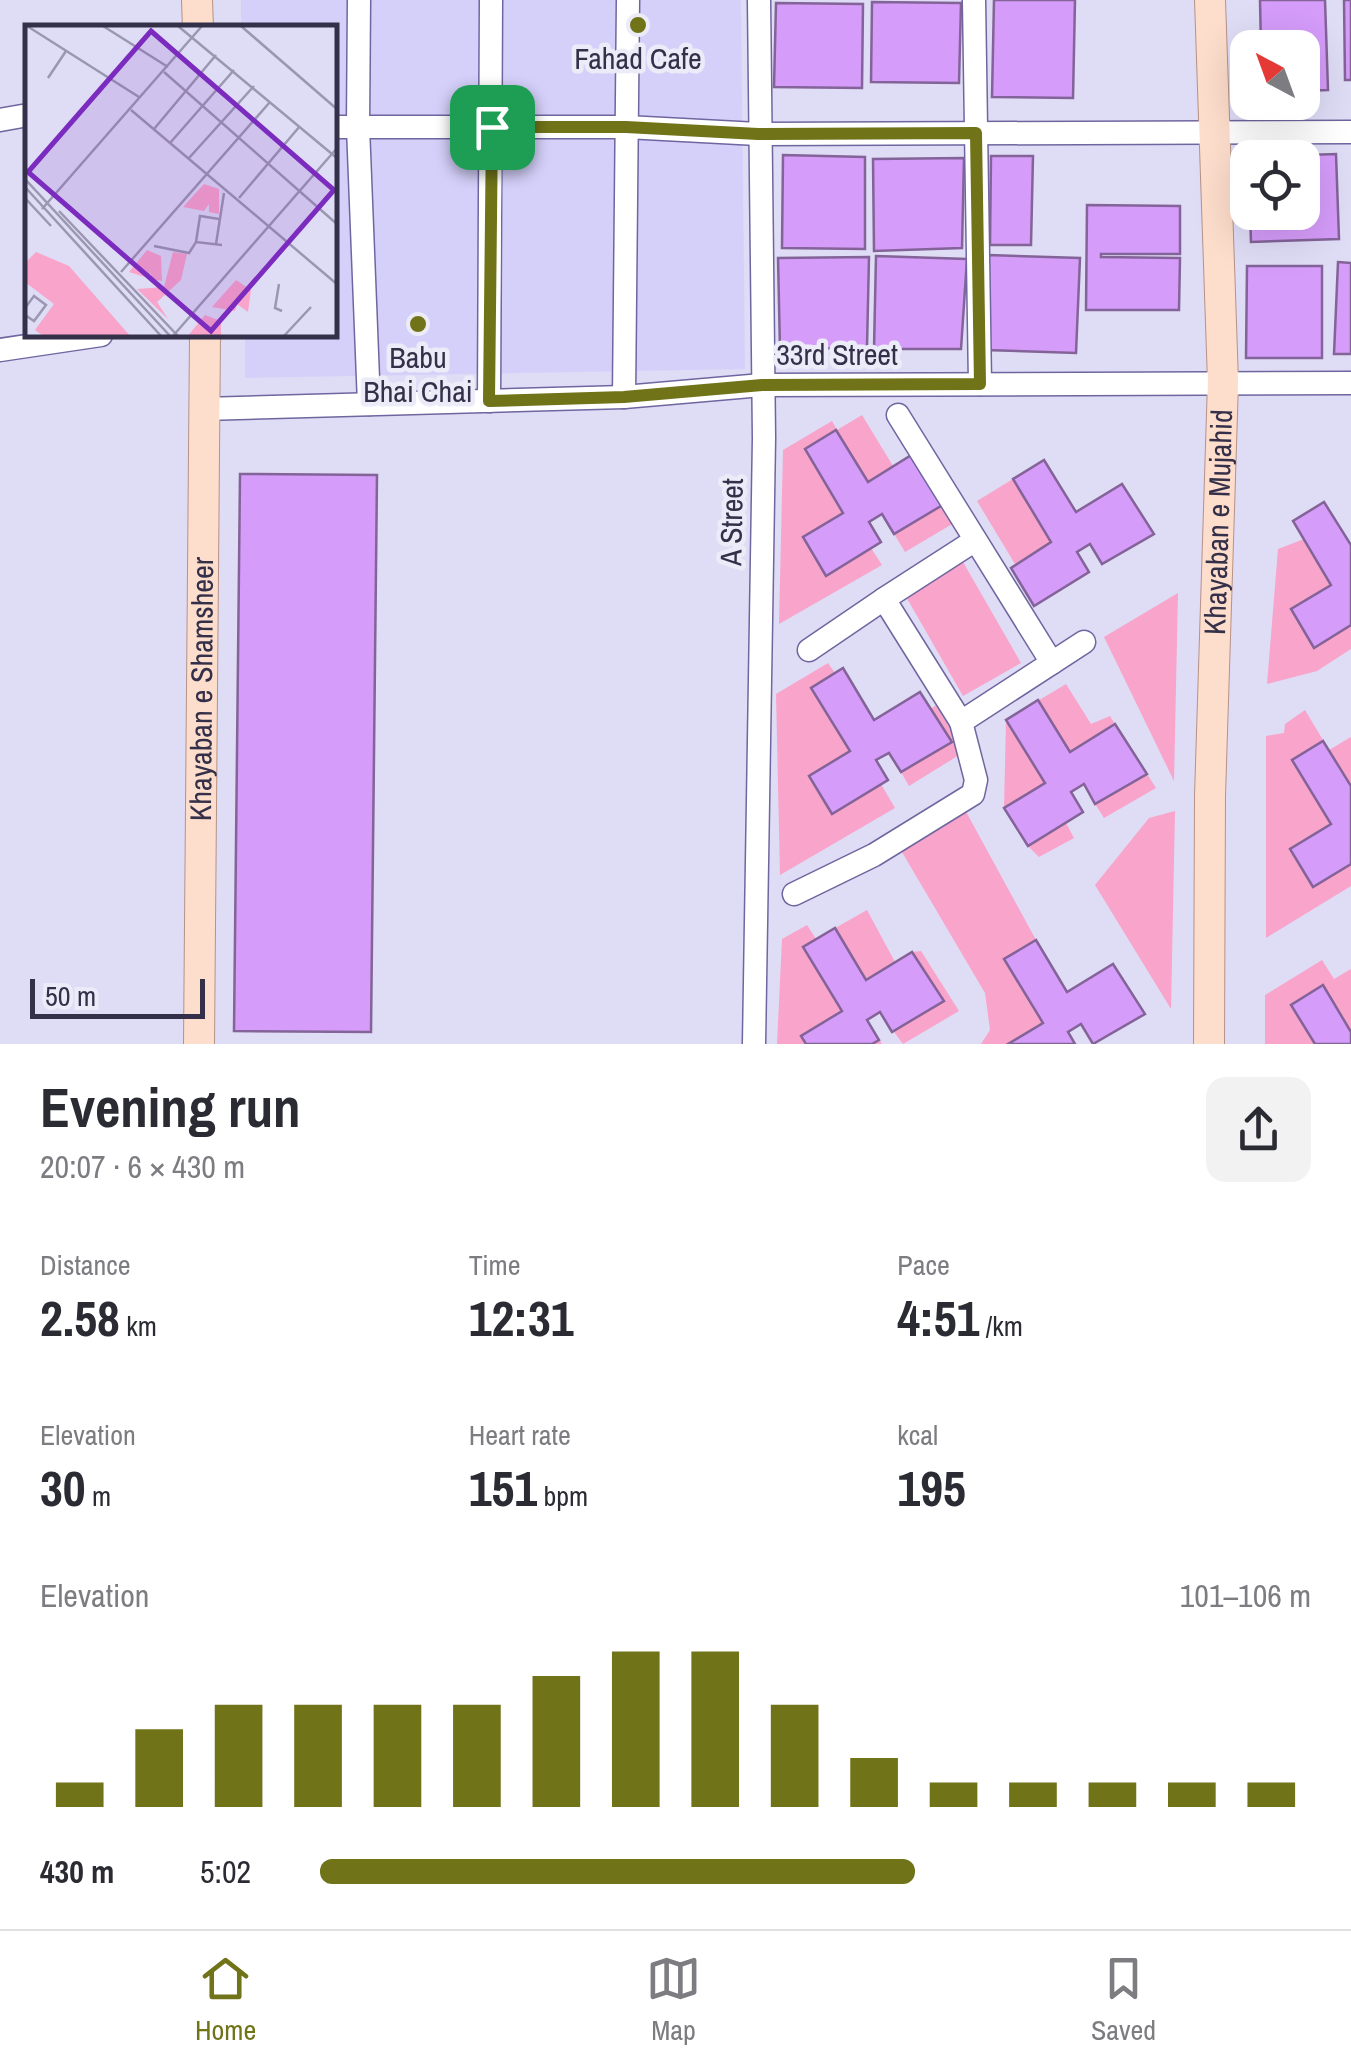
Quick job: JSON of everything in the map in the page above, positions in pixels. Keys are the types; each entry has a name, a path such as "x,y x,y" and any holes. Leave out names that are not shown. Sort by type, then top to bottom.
{"main road":[{"path":"197,0 198,25"},
{"name":"Khayaban e Mujahid","path":"1208,1044 1210,796 1222,382 1210,0"},
{"name":"Khayaban e Shamsheer","path":"200,1044 206,338"}],"street":[{"path":"359,0 346,127 369,404"},
{"path":"489,401 491,0"},
{"path":"624,397 628,0"},
{"name":"A Street","path":"754,1044 762,385 759,0"},
{"path":"974,0 980,384"},
{"path":"0,120 25,116"},
{"path":"346,127 626,127 758,134 1351,132"},
{"path":"0,350 81,338"},
{"name":"33rd Street","path":"204,409 624,397 762,385 1351,383"},
{"path":"898,416 1052,663"},
{"path":"809,650 974,541"},
{"path":"794,894 874,855 973,794 976,780 961,722 884,599"},
{"path":"961,722 1084,642"}],"shaded area":[{"path":"241,0 741,0 745,369 245,378 245,338 338,338 338,25 241,25"},
{"path":"862,415 893,466 913,454 954,523 905,552 882,514 870,522 881,542 871,548 882,565 779,624 783,450 832,421 837,430"},
{"path":"1013,479 1051,542 1015,564 977,501"},
{"path":"1304,539 1331,585 1291,610 1314,647 1351,625 1351,649 1317,671 1267,684 1278,549"},
{"path":"963,562 1021,663 963,696 905,595"},
{"path":"1178,593 1174,781 1104,637"},
{"path":"828,663 835,673 812,688 850,751 881,784 895,808 780,875 776,694"},
{"path":"1066,684 1091,724 1110,716 1156,788 1104,818 1083,785 1071,793 1083,812 1066,823 1074,838 1039,857 1004,808 1006,720"},
{"path":"936,705 964,752 909,786 901,772"},
{"path":"1305,710 1329,750 1351,737 1351,886 1266,938 1266,736 1284,733 1285,724"},
{"path":"964,808 1036,940 1004,960 1043,1023 1008,1044 981,1044 990,1030 985,993 899,847"},
{"path":"1175,811 1171,1009 1095,885 1149,818"},
{"path":"867,910 895,962 921,951 959,1011 903,1044 880,1013 868,1021 882,1044 777,1044 782,939 807,925 816,939"},
{"path":"1322,960 1334,979 1351,969 1351,1044 1265,1044 1265,995"}],"building":[{"path":"994,0 1075,0 1073,98 992,97"},
{"path":"1260,0 1325,0 1328,90 1320,90 1320,30 1261,30"},
{"path":"1344,0 1351,0 1351,80 1345,80"},
{"path":"872,2 961,3 959,83 871,82"},
{"path":"776,3 863,4 862,88 774,87"},
{"path":"1336,154 1339,239 1251,242 1251,230 1320,230 1320,155"},
{"path":"783,155 865,157 865,249 782,248"},
{"path":"991,156 1033,156 1031,245 990,245"},
{"path":"964,158 962,248 874,251 873,159"},
{"path":"1087,205 1180,206 1180,254 1101,254 1180,258 1179,310 1086,310"},
{"path":"988,255 1080,258 1076,353 985,350"},
{"path":"876,256 967,259 961,349 874,349"},
{"path":"869,257 867,347 780,350 778,258"},
{"path":"1338,262 1351,263 1351,354 1334,354"},
{"path":"1247,266 1322,266 1322,358 1246,358"},
{"path":"836,430 868,482 913,454 946,503 894,534 882,514 869,522 881,542 826,576 803,537 843,513 805,449"},
{"path":"1044,460 1076,512 1122,484 1154,534 1102,564 1090,544 1077,552 1089,572 1034,606 1011,568 1051,542 1013,479"},
{"path":"240,474 377,475 371,1032 234,1031"},
{"path":"1324,502 1351,545 1351,625 1314,648 1291,609 1331,585 1293,521"},
{"path":"843,668 874,720 920,692 952,742 901,772 889,753 876,760 888,780 832,814 809,776 850,751 811,688"},
{"path":"1038,700 1070,752 1115,724 1147,774 1095,804 1084,784 1071,792 1083,812 1028,846 1004,808 1045,783 1006,720"},
{"path":"1323,741 1351,786 1351,864 1313,887 1290,849 1331,824 1292,760"},
{"path":"835,928 866,980 912,952 944,1001 892,1032 880,1012 867,1020 879,1040 872,1044 806,1044 801,1036 842,1011 803,947"},
{"path":"1036,940 1067,992 1113,964 1145,1014 1093,1044 1081,1024 1068,1032 1075,1044 1008,1044 1043,1023 1004,959"},
{"path":"1323,985 1351,1032 1351,1044 1315,1044 1291,1005"}],"place":[{"name":"Fahad Cafe","path":"638,25"},
{"name":"Babu Bhai Chai","path":"418,324"}],"route":[{"path":"492,127 626,127 758,134 976,133 980,384 762,385 624,397 489,401 492,127"}]}
